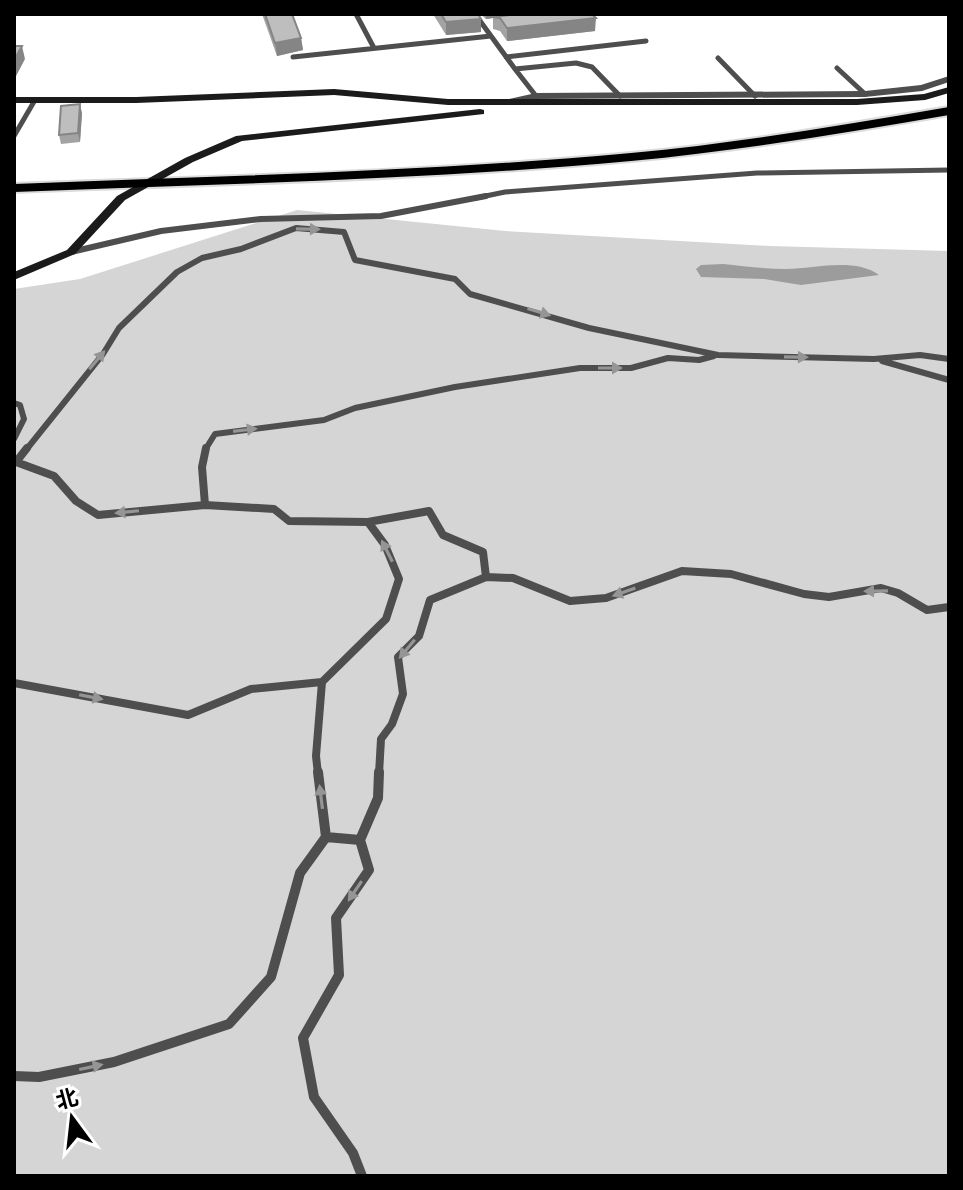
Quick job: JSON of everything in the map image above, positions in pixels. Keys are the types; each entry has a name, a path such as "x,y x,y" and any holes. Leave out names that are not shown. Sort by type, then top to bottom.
{"main road":[{"path":"14,188 331,177 632,157 817,133 949,111"}],"street":[{"path":"14,276 71,252 121,198 189,160 240,138 483,111 497,103 536,96 865,94 922,88 949,79"},
{"path":"14,100 136,100 334,92 497,103 857,102 925,97 949,90"}],"lane":[{"path":"356,14 374,48"},
{"path":"475,14 536,96"},
{"path":"483,25 498,24"},
{"path":"293,57 491,36"},
{"path":"506,57 646,41"},
{"path":"718,58 755,96"},
{"path":"515,69 576,63 592,67 620,96"},
{"path":"837,68 865,94"},
{"path":"14,136 35,100"},
{"path":"71,252 161,231 261,219 381,216 505,192 757,173 949,170"},
{"path":"486,577 483,552 445,539 432,522 429,511 368,522 289,521 274,509 205,505 98,515 76,501 54,476 15,462 103,354 119,328 177,272 202,258 241,249 296,228 344,232 355,260 455,279 470,294 589,328 718,355 874,359 920,355 949,359"},
{"path":"205,505 200,471 208,441 215,434 324,420 355,408 455,387 580,368 631,368 668,358 699,360 718,355"},
{"path":"874,359 949,380"},
{"path":"14,403 20,405 24,419 14,439"},
{"path":"14,683 188,715 251,689 322,682 386,619 399,579 385,545 368,522"},
{"path":"362,1176 353,1153 314,1097 303,1038 339,975 336,918 369,870 360,840 378,798 381,739 392,724 403,694 398,657 419,636 430,600 486,577 513,578 570,601 606,598 682,571 731,574 804,594 829,597 881,588 898,593 927,610 949,607"},
{"path":"14,1076 39,1077 114,1062 229,1024 271,977 300,873 326,837 316,756 322,682"},
{"path":"326,837 360,840"}],"shaded area":[{"path":"297,210 505,231 770,246 949,251 949,1176 14,1176 14,289 80,279"},
{"path":"701,265 786,269 846,265 858,266 879,275 801,285 764,279 701,277 696,269"}],"building":[{"path":"265,14 292,14 301,38 275,43"},
{"path":"441,14 478,14 481,19 446,22"},
{"path":"592,14 596,18 507,28 500,18 493,17"},
{"path":"14,46 22,46 14,60"},
{"path":"80,104 78,133 59,135 61,106"}]}
